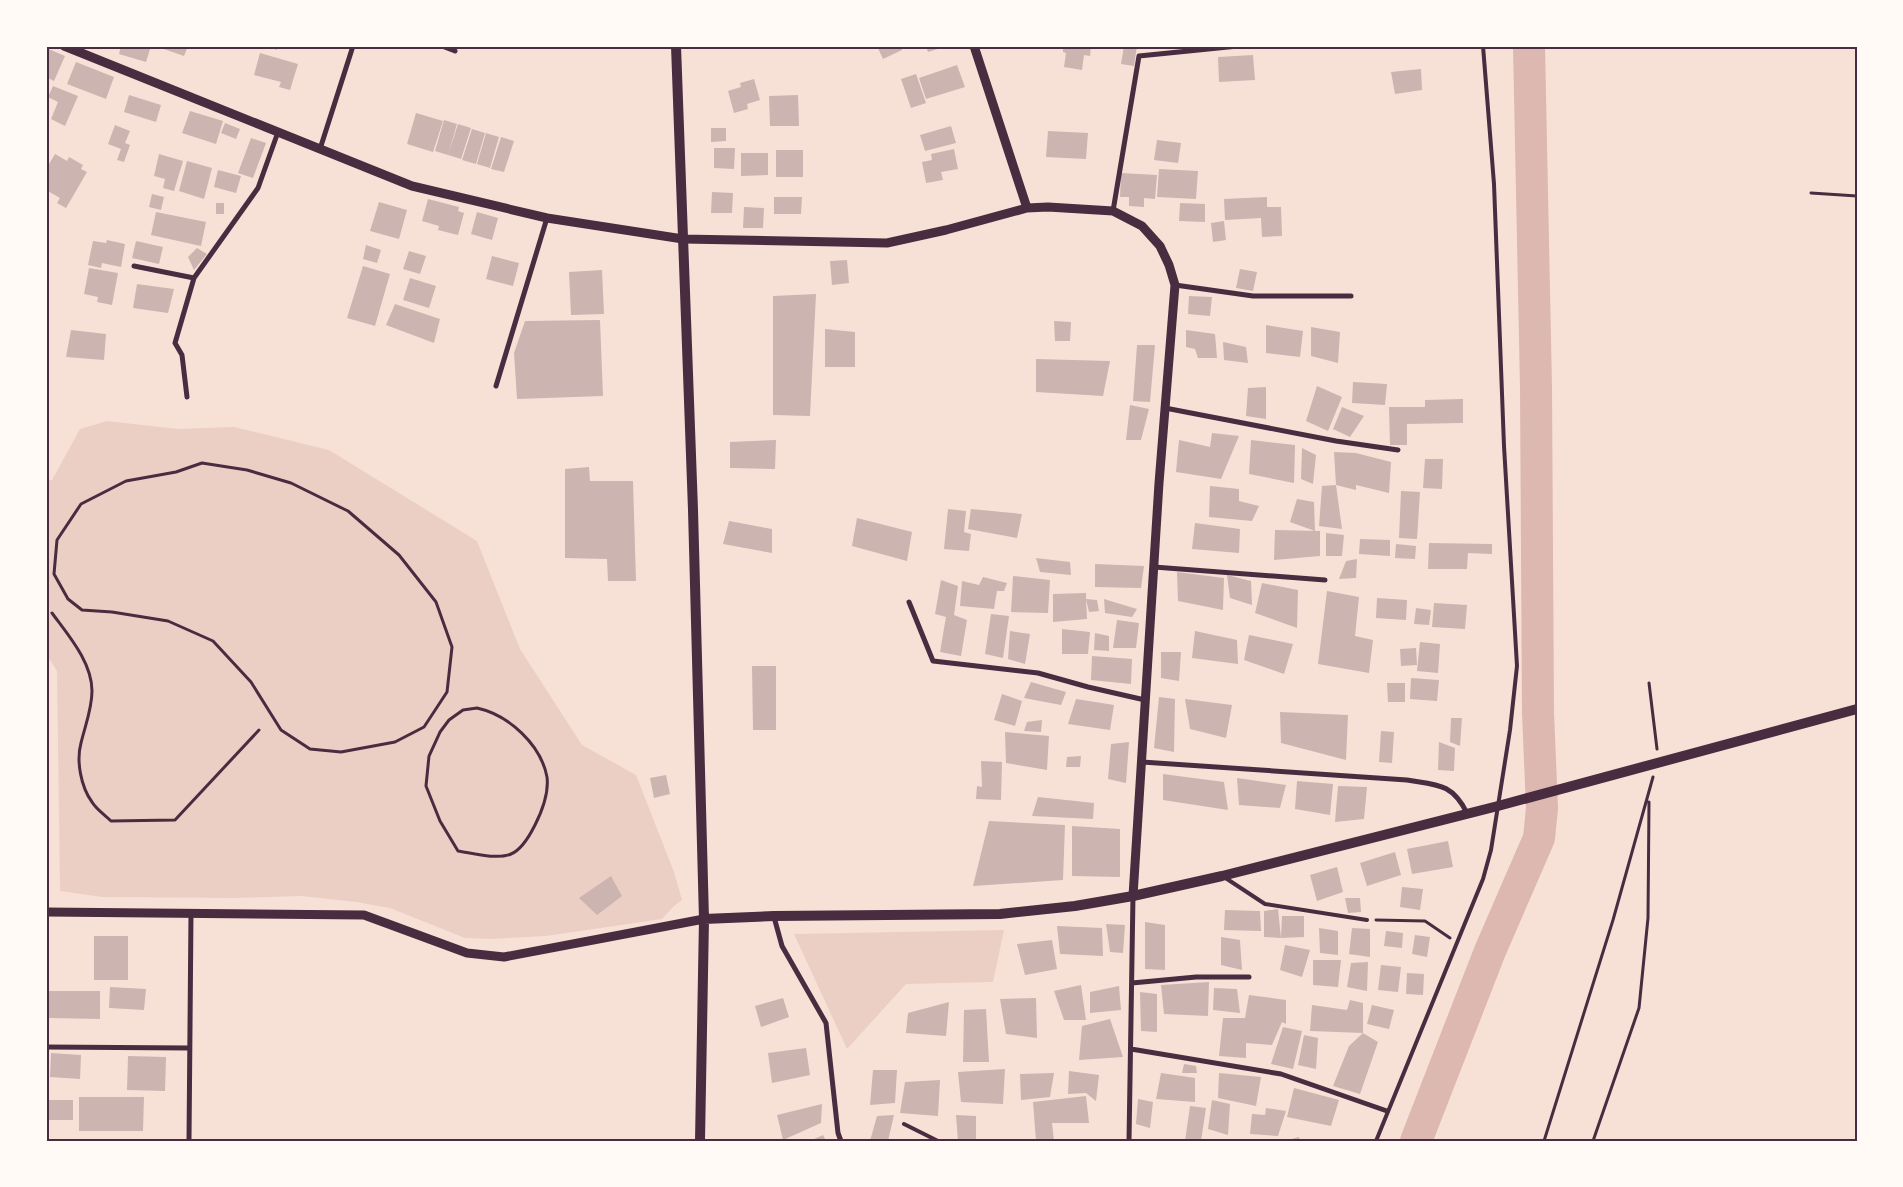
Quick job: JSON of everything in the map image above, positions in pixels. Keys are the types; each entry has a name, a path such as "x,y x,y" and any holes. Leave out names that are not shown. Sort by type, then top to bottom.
{"main road":[{"path":"676,46 693,510 704,919 700,1141"},
{"path":"704,919 774,916 1000,914 1075,906 1133,896 1222,876 1498,806 1857,710"}],"street":[{"path":"64,46 412,186 547,218 683,239 887,243 946,230 1027,208 1048,207 1113,211 1142,226 1160,246 1169,265 1175,285 1154,566 1133,896 1129,1141"},
{"path":"320,149 353,46"},
{"path":"442,46 455,50"},
{"path":"974,46 1027,208"},
{"path":"1113,211 1140,56 1238,46"},
{"path":"187,397 182,355 175,343 194,278 258,188 278,132"},
{"path":"496,386 547,218"},
{"path":"134,266 194,278"},
{"path":"1175,285 1253,296 1351,296"},
{"path":"1165,408 1336,441 1398,450"},
{"path":"1154,566 1325,580"},
{"path":"909,602 933,661 1038,673 1146,700"},
{"path":"1142,762 1406,780 1451,790 1461,801 1467,813"},
{"path":"46,912 364,915 467,954 504,957 704,919"},
{"path":"188,1141 191,913"},
{"path":"774,916 782,946 826,1023 838,1133 841,1141"},
{"path":"1132,983 1196,977 1249,977"},
{"path":"46,1047 189,1048"},
{"path":"1131,1049 1281,1074 1387,1111"}],"lane":[{"path":"1376,1141 1483,879 1491,850 1510,730 1516,666 1504,446 1494,184 1483,46"},
{"path":"1222,876 1265,904 1367,920"},
{"path":"904,1124 938,1141"}],"path":[{"path":"1811,193 1857,196"},
{"path":"202,463 247,470 291,483 348,511 399,555 436,602 452,647 447,692 424,727 395,742 341,752 310,749 281,730 251,682 213,641 168,621 112,612 82,610 68,599 54,574 57,540 81,504 126,481 176,472 202,463"},
{"path":"52,613 78,648 88,671 92,690 90,709 80,745 79,761 82,778 92,802 111,821 175,820 259,730"},
{"path":"1649,683 1658,743"},
{"path":"477,708 488,710 507,720 522,732 532,744 547,778 544,804 531,832 523,843 511,854 490,856 458,851 440,821 426,786 428,756 440,732 449,720 463,710 477,708"},
{"path":"1544,1141 1649,796 1648,918 1639,1008 1593,1141"},
{"path":"1367,920 1425,921 1456,942"}],"shaded area":[{"path":"107,421 178,429 234,427 329,450 477,541 520,649 582,745 636,775 674,872 682,900 662,919 546,936 491,939 465,938 390,908 356,902 301,896 236,898 102,897 60,891 57,671 46,654 46,480 52,480 80,429"},
{"path":"1004,930 993,982 906,984 847,1049 794,934"}],"building":[{"path":"121,46 151,46 146,62 119,54"},
{"path":"155,46 188,46 184,56"},
{"path":"267,46 278,46 277,50"},
{"path":"877,46 901,46 902,50 883,59"},
{"path":"926,46 943,46 944,47 928,52"},
{"path":"1063,46 1091,46 1090,56 1084,55 1082,70 1064,67 1066,53 1063,52"},
{"path":"1124,46 1137,46 1134,66 1121,64"},
{"path":"46,48 65,56 54,81 46,77"},
{"path":"260,53 298,64 290,90 279,87 281,82 254,75"},
{"path":"1253,55 1255,80 1219,82 1218,57"},
{"path":"76,62 114,77 106,99 67,84"},
{"path":"957,65 965,87 926,99 919,78"},
{"path":"1421,69 1422,90 1395,94 1391,72"},
{"path":"916,74 926,103 911,108 901,79"},
{"path":"754,79 760,100 747,104 748,109 734,113 728,91 741,87 740,83"},
{"path":"53,86 78,96 65,126 51,119 58,102 48,97"},
{"path":"129,95 161,105 156,122 124,112"},
{"path":"798,95 799,126 770,126 769,96"},
{"path":"190,111 223,121 216,144 182,133"},
{"path":"416,113 443,121 433,152 407,144"},
{"path":"444,120 457,124 448,155 435,151"},
{"path":"225,123 240,129 236,139 221,133"},
{"path":"458,124 471,128 461,159 448,155"},
{"path":"115,125 130,131 125,143 130,145 124,162 117,160 121,149 108,144"},
{"path":"951,126 956,143 925,151 920,135"},
{"path":"711,128 726,128 726,141 711,142"},
{"path":"472,129 485,133 476,164 462,160"},
{"path":"1048,131 1088,133 1086,159 1046,157"},
{"path":"486,133 499,137 490,168 477,164"},
{"path":"501,137 514,141 504,172 491,169"},
{"path":"251,138 266,143 253,178 238,173"},
{"path":"1157,140 1181,143 1178,163 1154,160"},
{"path":"714,148 735,148 734,169 714,168"},
{"path":"954,149 958,169 941,172 943,180 926,183 922,162 932,160 931,154"},
{"path":"776,150 803,150 803,177 776,177"},
{"path":"741,153 768,153 768,175 741,176"},
{"path":"55,154 67,161 69,157 83,165 81,169 87,172 66,208 57,203 60,198 46,190 46,169"},
{"path":"159,154 183,161 174,191 163,188 165,179 154,176"},
{"path":"187,161 212,168 204,199 179,191"},
{"path":"1159,169 1198,171 1196,199 1157,197"},
{"path":"218,170 241,176 236,193 214,187"},
{"path":"1121,173 1157,175 1155,199 1144,198 1144,207 1129,206 1129,197 1120,197"},
{"path":"712,192 733,193 732,213 711,213"},
{"path":"152,194 164,197 161,210 149,207"},
{"path":"774,197 802,197 801,214 774,214"},
{"path":"1267,197 1267,207 1281,207 1282,236 1262,237 1261,218 1225,220 1224,199"},
{"path":"428,199 459,207 458,211 464,213 458,235 438,230 439,226 422,221"},
{"path":"379,202 407,210 399,239 370,231"},
{"path":"216,203 224,203 224,214 216,214"},
{"path":"1180,203 1205,204 1205,222 1179,221"},
{"path":"744,207 764,208 763,228 743,228"},
{"path":"156,212 206,222 201,246 151,235"},
{"path":"477,212 498,218 492,240 471,234"},
{"path":"1224,221 1226,240 1213,242 1211,223"},
{"path":"107,240 125,244 121,267 102,263 101,268 88,265 93,241 106,243"},
{"path":"136,241 163,247 159,264 132,258"},
{"path":"366,245 381,250 377,263 363,259"},
{"path":"197,248 207,254 194,270 188,257"},
{"path":"409,251 426,256 420,274 403,269"},
{"path":"492,256 519,263 513,286 486,279"},
{"path":"847,260 849,283 832,285 830,261"},
{"path":"363,266 390,274 375,326 347,318"},
{"path":"89,268 118,273 112,305 97,302 98,297 84,294"},
{"path":"1240,269 1257,272 1253,291 1236,288"},
{"path":"602,270 604,314 571,315 569,272"},
{"path":"410,278 436,286 429,308 403,300"},
{"path":"137,284 174,289 168,313 133,308"},
{"path":"816,294 810,416 773,415 773,296"},
{"path":"1189,296 1212,297 1210,316 1188,314"},
{"path":"395,304 440,319 434,343 386,325"},
{"path":"600,320 603,396 517,399 514,353 525,321"},
{"path":"1054,321 1071,322 1070,341 1055,341"},
{"path":"1266,325 1303,331 1300,357 1266,353"},
{"path":"1311,327 1340,332 1338,363 1311,356"},
{"path":"825,329 855,332 855,367 825,367"},
{"path":"71,330 106,334 104,360 66,357"},
{"path":"1186,330 1215,334 1217,358 1198,358 1195,349 1186,347"},
{"path":"1223,342 1246,347 1248,363 1224,360"},
{"path":"1137,345 1155,345 1150,402 1133,401"},
{"path":"1036,359 1110,361 1103,396 1036,392"},
{"path":"1353,382 1387,384 1385,405 1352,403"},
{"path":"1317,386 1342,397 1328,431 1306,421"},
{"path":"1266,387 1266,419 1246,416 1248,388"},
{"path":"1463,399 1463,423 1407,424 1407,445 1390,445 1389,407 1425,407 1425,400"},
{"path":"1130,405 1149,409 1141,440 1126,440"},
{"path":"1342,407 1364,416 1350,437 1333,429"},
{"path":"1212,433 1239,436 1221,479 1176,472 1179,440 1210,447"},
{"path":"776,440 775,469 730,468 730,442"},
{"path":"1251,440 1295,445 1294,483 1249,474"},
{"path":"1302,448 1316,455 1313,484 1301,479"},
{"path":"1334,452 1356,453 1391,462 1389,493 1356,485 1356,490 1336,485"},
{"path":"1425,459 1443,459 1442,489 1423,488"},
{"path":"589,467 590,481 633,481 636,581 608,581 607,559 565,558 565,469"},
{"path":"1336,485 1342,529 1319,526 1322,486"},
{"path":"1210,486 1239,489 1239,501 1259,506 1252,521 1209,517"},
{"path":"1401,491 1420,492 1417,539 1399,538"},
{"path":"1297,499 1314,502 1315,531 1290,522"},
{"path":"948,509 966,511 964,532 971,534 969,551 944,549"},
{"path":"971,509 1022,514 1017,538 968,529"},
{"path":"857,518 912,532 907,561 852,546"},
{"path":"729,521 772,529 772,553 723,544"},
{"path":"1195,523 1240,529 1239,553 1192,549"},
{"path":"1275,530 1320,531 1320,556 1274,560"},
{"path":"1326,533 1344,535 1342,556 1326,556"},
{"path":"1360,539 1390,540 1390,556 1359,554"},
{"path":"1429,543 1492,544 1492,554 1468,553 1467,569 1428,569"},
{"path":"1396,544 1416,546 1415,559 1395,558"},
{"path":"1036,558 1070,562 1071,575 1040,572"},
{"path":"1357,559 1356,578 1339,579 1346,561"},
{"path":"1095,564 1144,566 1141,588 1095,587"},
{"path":"1177,572 1224,578 1223,610 1178,601"},
{"path":"1227,575 1251,581 1252,605 1230,598"},
{"path":"1013,576 1050,580 1048,613 1011,612"},
{"path":"983,577 1007,583 1004,591 997,591 994,609 960,606 962,581 979,585"},
{"path":"941,580 958,586 954,615 967,620 961,656 940,652 946,617 935,614"},
{"path":"1262,583 1298,590 1297,628 1255,613"},
{"path":"1327,591 1359,597 1355,636 1373,640 1369,673 1318,664"},
{"path":"1086,593 1087,619 1053,622 1053,594"},
{"path":"1377,598 1407,600 1406,620 1376,618"},
{"path":"1086,599 1097,600 1099,611 1089,612"},
{"path":"1104,599 1137,609 1132,617 1105,613"},
{"path":"1434,603 1467,605 1465,629 1432,627"},
{"path":"1416,608 1431,610 1429,625 1414,624"},
{"path":"991,614 1009,616 1003,658 985,654"},
{"path":"1117,620 1139,623 1136,648 1113,648"},
{"path":"1062,629 1090,632 1088,654 1062,654"},
{"path":"1010,631 1030,634 1025,664 1008,659"},
{"path":"1195,631 1237,640 1238,664 1192,658"},
{"path":"1095,633 1109,636 1109,651 1094,650"},
{"path":"1249,635 1293,644 1284,674 1244,660"},
{"path":"1420,642 1440,644 1438,673 1417,671"},
{"path":"1416,648 1417,665 1401,666 1400,649"},
{"path":"1161,652 1181,652 1179,681 1161,678"},
{"path":"1092,656 1132,659 1131,684 1091,680"},
{"path":"752,666 776,666 776,730 753,730"},
{"path":"1411,678 1439,680 1437,701 1410,699"},
{"path":"1031,682 1066,692 1061,705 1024,698"},
{"path":"1387,683 1405,683 1405,702 1388,702"},
{"path":"1002,694 1022,701 1015,726 994,720"},
{"path":"1159,697 1175,699 1174,752 1154,748"},
{"path":"1076,699 1114,705 1110,730 1068,724"},
{"path":"1185,699 1232,705 1226,738 1190,729"},
{"path":"1280,712 1348,715 1346,760 1281,743"},
{"path":"1451,718 1462,718 1460,746 1450,742"},
{"path":"1042,720 1041,732 1024,731 1027,722"},
{"path":"1381,731 1394,732 1392,763 1379,762"},
{"path":"1005,732 1049,736 1047,770 1006,763"},
{"path":"1129,742 1126,783 1108,779 1111,744"},
{"path":"1439,742 1455,748 1454,771 1438,770"},
{"path":"1081,756 1080,767 1066,767 1067,757"},
{"path":"981,761 1002,762 1001,800 976,799 977,786 982,787"},
{"path":"1163,774 1224,782 1228,810 1163,800"},
{"path":"666,775 670,794 654,798 650,778"},
{"path":"1237,778 1286,785 1280,808 1239,805"},
{"path":"1297,781 1333,784 1330,815 1295,809"},
{"path":"1338,786 1367,787 1364,819 1335,822"},
{"path":"1038,797 1094,803 1093,819 1032,816"},
{"path":"989,821 1065,825 1063,880 973,886"},
{"path":"1072,826 1120,829 1120,877 1072,876"},
{"path":"1448,841 1453,867 1412,874 1407,849"},
{"path":"1395,852 1401,875 1367,886 1360,863"},
{"path":"1337,867 1343,892 1317,901 1310,875"},
{"path":"611,876 622,896 597,915 579,898"},
{"path":"1402,887 1423,889 1420,910 1400,907"},
{"path":"1345,898 1360,898 1361,912 1348,913"},
{"path":"1278,909 1281,938 1264,937 1264,911"},
{"path":"1225,910 1260,911 1261,931 1224,930"},
{"path":"1282,916 1304,916 1304,937 1281,938"},
{"path":"1145,922 1165,925 1165,970 1145,969"},
{"path":"1106,924 1125,925 1123,953 1110,952"},
{"path":"1057,926 1102,928 1103,956 1060,954"},
{"path":"1319,928 1338,931 1338,955 1320,953"},
{"path":"1352,928 1370,929 1370,957 1349,954"},
{"path":"1386,931 1403,933 1402,948 1384,946"},
{"path":"1415,935 1430,937 1427,957 1412,954"},
{"path":"94,936 128,936 128,980 94,980"},
{"path":"1221,937 1240,940 1242,970 1221,965"},
{"path":"1052,940 1057,969 1025,975 1017,944"},
{"path":"1285,945 1310,950 1302,977 1280,970"},
{"path":"1313,960 1341,960 1338,987 1313,985"},
{"path":"1368,962 1367,991 1347,987 1351,963"},
{"path":"1381,965 1401,967 1398,992 1378,990"},
{"path":"1407,973 1424,974 1423,995 1406,994"},
{"path":"1209,982 1208,1016 1164,1014 1161,985"},
{"path":"1081,985 1086,1020 1064,1020 1054,991"},
{"path":"1119,986 1121,1010 1090,1013 1090,992"},
{"path":"110,987 146,989 144,1010 109,1008"},
{"path":"1214,988 1237,989 1240,1013 1213,1010"},
{"path":"48,991 100,991 100,1019 48,1018"},
{"path":"1140,992 1157,994 1157,1032 1141,1031"},
{"path":"1249,995 1286,1000 1286,1024 1282,1022 1272,1045 1246,1043 1246,1058 1219,1056 1223,1018 1245,1018"},
{"path":"783,998 789,1017 761,1027 755,1006"},
{"path":"1036,998 1037,1038 1006,1034 1000,999"},
{"path":"1350,1000 1363,1003 1363,1033 1310,1031 1312,1005 1347,1010"},
{"path":"949,1002 946,1036 906,1033 908,1013"},
{"path":"1372,1005 1394,1010 1389,1029 1367,1024"},
{"path":"986,1009 989,1062 963,1062 964,1010"},
{"path":"1110,1019 1123,1057 1079,1060 1082,1026"},
{"path":"1283,1027 1302,1031 1293,1069 1271,1064"},
{"path":"1363,1033 1378,1042 1360,1094 1333,1086 1349,1046"},
{"path":"1304,1035 1318,1038 1316,1069 1298,1065"},
{"path":"806,1048 810,1075 772,1083 768,1053"},
{"path":"51,1053 81,1055 80,1079 50,1077"},
{"path":"128,1056 166,1057 165,1091 127,1090"},
{"path":"1184,1064 1196,1066 1197,1073 1182,1073"},
{"path":"1005,1069 1003,1104 961,1102 958,1072"},
{"path":"873,1070 897,1070 895,1103 870,1105"},
{"path":"1069,1071 1099,1075 1096,1101 1086,1093 1068,1094"},
{"path":"1054,1073 1050,1097 1021,1100 1020,1074"},
{"path":"1161,1073 1195,1078 1195,1102 1156,1099"},
{"path":"1219,1073 1261,1077 1256,1106 1218,1098"},
{"path":"940,1080 938,1116 900,1113 905,1082"},
{"path":"1294,1088 1339,1100 1331,1126 1287,1117"},
{"path":"1086,1096 1089,1123 1052,1123 1054,1141 1036,1141 1033,1102"},
{"path":"79,1097 144,1097 143,1131 79,1131"},
{"path":"1138,1099 1153,1102 1150,1128 1136,1124"},
{"path":"46,1100 73,1100 73,1120 46,1120"},
{"path":"1212,1100 1230,1104 1228,1135 1208,1129"},
{"path":"822,1104 821,1123 783,1140 777,1115"},
{"path":"1190,1106 1206,1108 1201,1141 1185,1141"},
{"path":"1266,1108 1286,1111 1278,1136 1250,1134 1252,1114 1265,1115"},
{"path":"894,1115 888,1141 870,1141 877,1116"},
{"path":"956,1115 976,1116 976,1141 958,1141"},
{"path":"823,1135 826,1141 810,1141"},
{"path":"1299,1137 1300,1141 1288,1141 1288,1140"}],"waterway":[{"path":"1416,1141 1490,951 1539,838 1542,808 1538,713 1536,387 1529,46"}]}
